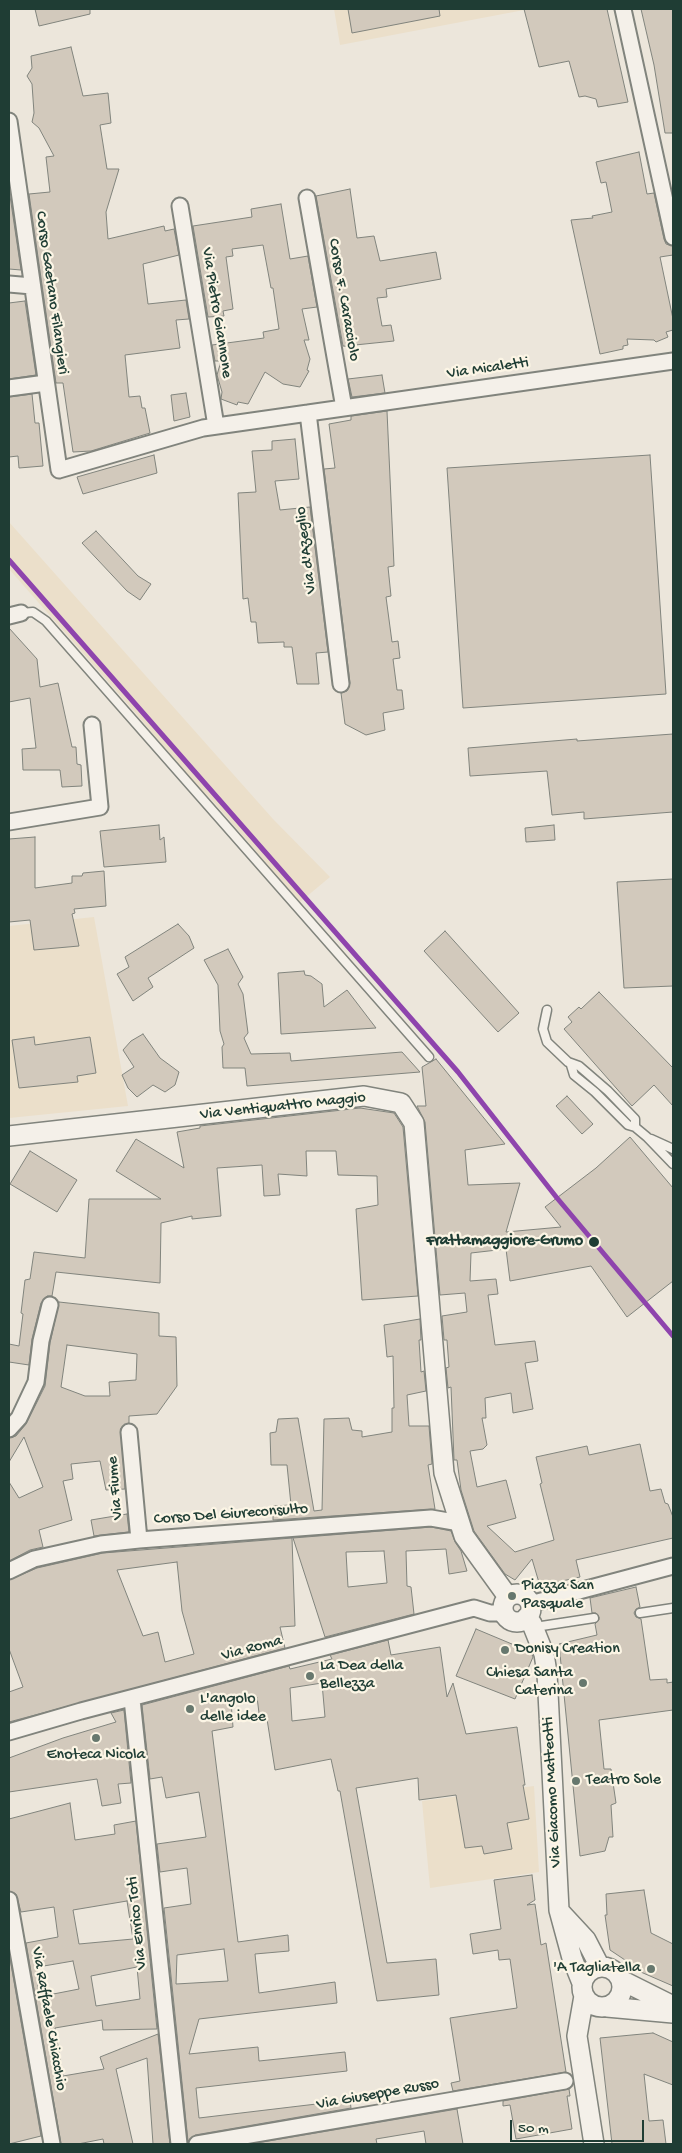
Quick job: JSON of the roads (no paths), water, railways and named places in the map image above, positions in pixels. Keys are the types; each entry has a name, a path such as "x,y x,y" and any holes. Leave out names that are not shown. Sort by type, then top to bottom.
{"street":[{"path":"623,9 667,178 673,237"},
{"name":"Corso Gaetano Filangieri","path":"9,121 59,470"},
{"name":"Corso F. Caracciolo","path":"307,198 344,408"},
{"name":"Via Pietro Giannone","path":"180,206 216,426"},
{"path":"9,284 32,286"},
{"name":"Via Micaletti","path":"59,470 202,428 673,361"},
{"path":"9,388 46,383"},
{"name":"Via d'Azeglio","path":"308,413 341,684"},
{"path":"9,822 100,807 92,725"},
{"name":"Via Ventiquattro Maggio","path":"9,1136 364,1096 401,1104 414,1123 444,1473 464,1536 506,1605"},
{"path":"9,1429 19,1418 36,1382 41,1341 50,1305"},
{"name":"Via Fiume","path":"129,1432 139,1540"},
{"name":"Corso Del Giureconsulto","path":"9,1571 34,1559 102,1544 139,1540 431,1518 460,1523"},
{"path":"506,1605 513,1622 523,1620 673,1566"},
{"name":"Via Roma","path":"9,1732 474,1608 490,1612 506,1605"},
{"name":"Via Giacomo Matteotti","path":"530,1616 544,1654 547,1673 559,1910 583,1990"},
{"name":"Via Enrico Toti","path":"132,1699 179,2144"},
{"name":"Via Raffaele Chiacchio","path":"9,1900 52,2144"},
{"path":"559,1910 586,1940 600,1967"},
{"path":"594,2144 577,2036 583,1990 588,1972 600,1967 613,1970 621,1980 673,2006"},
{"path":"577,2036 585,2020 604,2007 619,2000 622,1993 621,1980"},
{"path":"583,1990 594,2006 673,2013"},
{"name":"Via Giuseppe Russo","path":"197,2144 565,2080"}],"lane":[{"path":"15,615 34,612 46,621 429,1057"},
{"path":"547,1010 543,1029 547,1042 571,1065 574,1076 594,1092 628,1125 635,1127 647,1137 673,1164"},
{"path":"647,1137 673,1149"},
{"path":"640,1613 673,1608"},
{"path":"530,1616 594,1618"}],"place":[{"name":"Frattamaggiore-Grumo","path":"594,1242"},
{"name":"Piazza San Pasquale","path":"512,1596"},
{"name":"Donisy Creation","path":"505,1650"},
{"name":"La Dea della Bellezza","path":"310,1676"},
{"name":"Chiesa Santa Caterina","path":"583,1683"},
{"name":"L'angolo delle idee","path":"190,1709"},
{"name":"Enoteca Nicola","path":"96,1738"},
{"name":"Teatro Sole","path":"576,1781"},
{"name":"'A Tagliatella","path":"651,1969"}]}
